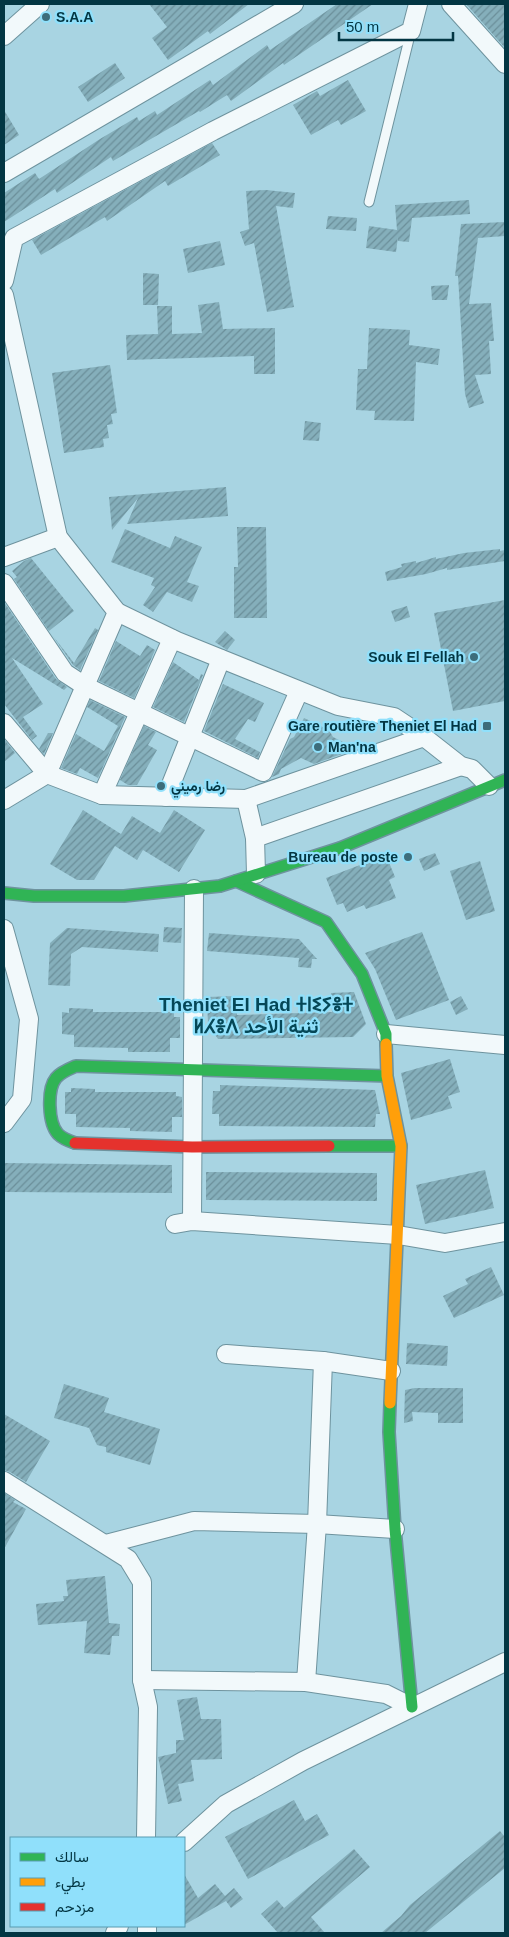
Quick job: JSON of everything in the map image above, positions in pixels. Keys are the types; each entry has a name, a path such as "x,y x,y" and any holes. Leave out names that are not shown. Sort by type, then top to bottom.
{"street":[{"path":"4,36 40,4"},
{"path":"4,173 294,4"},
{"path":"4,281 14,238 213,131 411,31 418,4"},
{"path":"451,4 505,64"},
{"path":"4,294 58,537 117,612 172,639 338,706 394,717 424,737 461,766 472,769 497,783"},
{"path":"4,557 58,537"},
{"path":"4,583 65,673 85,686 263,772 299,690"},
{"path":"4,800 47,774 117,612"},
{"path":"102,795 172,639"},
{"path":"166,797 221,659"},
{"path":"4,723 47,774 102,795 246,799 424,737"},
{"path":"255,838 461,766"},
{"path":"4,894 124,896 220,886 340,848 497,783"},
{"path":"246,799 255,838 256,874"},
{"path":"236,881 326,922 362,974 386,1034 387,1076 401,1146 389,1432 395,1529 412,1707"},
{"path":"194,889 192,1148 184,1222 398,1235 445,1243 505,1232"},
{"path":"4,929 29,1018 22,1099 4,1123"},
{"path":"386,1034 505,1045"},
{"path":"387,1076 76,1066 63,1072 51,1087 50,1118 54,1130 64,1140 78,1144 192,1148 401,1146"},
{"path":"226,1354 323,1361 391,1371"},
{"path":"306,1682 317,1524 323,1361"},
{"path":"4,1481 128,1559 142,1582 142,1680 148,1707 146,1837"},
{"path":"106,1544 194,1521 317,1524 395,1529"},
{"path":"185,1841 226,1804 302,1761 505,1662"},
{"path":"142,1680 306,1682 386,1694 412,1707"}],"lane":[{"path":"369,202 411,31"}],"building":[{"path":"149,4 249,4 210,34 208,31 168,60 152,38 167,27"},
{"path":"337,4 373,4 284,65 283,63 231,101 227,95 113,161 111,157 57,193 55,189 4,222 4,193 35,173 39,179 137,117 139,121 155,111 157,115 210,80 213,85 267,45 270,50"},
{"path":"466,4 505,4 505,48"},
{"path":"115,63 125,78 88,102 78,87"},
{"path":"348,80 366,111 341,125 338,120 311,135 293,105 317,91 320,96"},
{"path":"4,110 19,135 4,145"},
{"path":"212,143 220,155 168,186 165,181 107,221 105,217 41,255 32,240"},
{"path":"266,190 295,193 293,208 276,206 294,307 267,312 254,243 245,246 240,232 249,229 246,191"},
{"path":"469,200 470,214 412,218 409,242 398,241 398,237 396,252 366,248 369,226 397,230 395,205"},
{"path":"328,216 357,218 356,231 326,229"},
{"path":"505,222 505,236 478,238 469,304 491,303 494,341 489,341 491,374 475,375 484,403 469,408 465,394 458,276 455,276 461,224"},
{"path":"220,241 225,265 188,273 183,249"},
{"path":"143,273 159,274 158,305 143,305"},
{"path":"449,285 447,300 432,300 431,286"},
{"path":"219,302 223,329 275,328 275,374 254,374 254,356 127,360 126,335 158,334 157,306 172,306 172,334 202,333 198,305"},
{"path":"369,328 410,330 409,345 440,349 438,365 416,362 414,421 374,420 375,411 356,410 358,369 367,369"},
{"path":"110,365 117,413 111,414 113,424 107,425 109,438 103,439 104,447 64,453 52,373"},
{"path":"305,421 321,423 319,441 303,440"},
{"path":"226,487 228,516 127,524 138,498 112,530 109,497"},
{"path":"237,527 266,527 267,618 234,618 234,567 238,567"},
{"path":"125,529 170,548 175,536 202,547 187,582 199,586 192,602 167,592 153,612 143,605 155,587 151,585 154,578 111,562"},
{"path":"500,549 500,551 505,550 505,561 447,570 447,568 387,581 385,572 402,567 401,564 416,561 416,563 436,557 436,559 464,553"},
{"path":"31,558 74,611 49,631 14,579 17,577 12,571"},
{"name":"Souk El Fellah","path":"505,600 505,701 453,711 434,613"},
{"path":"4,602 56,679 67,687 64,690 12,658 43,704 23,717 37,736 32,740 4,704"},
{"path":"407,606 410,617 395,622 391,611"},
{"path":"95,628 98,630 80,670 73,665 53,636 74,663"},
{"path":"225,631 235,640 227,650 215,642"},
{"path":"116,641 140,656 147,645 155,650 134,698 99,681"},
{"path":"173,662 199,680 201,674 203,675 184,722 153,707"},
{"path":"223,684 264,703 255,722 248,719 235,739 260,752 258,758 204,731"},
{"path":"90,700 125,717 98,778 80,768 77,774 61,768 76,734 104,751 118,726 87,707"},
{"name":"Man'na","path":"304,718 329,730 333,737 353,747 350,751 314,764 301,758 281,769 279,774 272,777 290,739 294,737"},
{"path":"144,726 156,732 148,745 157,750 137,785 128,785 120,780"},
{"path":"48,733 53,733 44,754 39,749"},
{"path":"4,739 15,753 4,762"},
{"path":"83,810 121,834 132,816 160,833 174,810 205,830 179,872 143,850 137,860 115,846 94,880 77,880 50,864"},
{"path":"435,853 440,864 424,871 419,859"},
{"path":"386,855 395,877 389,880 396,898 366,909 364,905 347,912 343,903 337,905 326,878"},
{"path":"480,861 495,911 466,920 450,871"},
{"path":"164,927 182,928 181,943 163,942"},
{"path":"67,928 159,934 158,952 82,947 71,954 70,986 48,985 50,943"},
{"path":"422,932 449,1000 396,1020 375,969 365,953"},
{"path":"209,933 299,939 317,959 312,959 311,968 298,967 299,958 207,951"},
{"path":"354,992 366,1024 353,1037 218,1039 208,1024 207,997 237,996 237,1015 332,1012 331,993"},
{"path":"461,996 468,1009 456,1015 450,1002"},
{"path":"69,1008 93,1009 93,1012 174,1012 174,1017 180,1017 180,1038 170,1038 170,1052 128,1052 128,1048 74,1047 74,1035 62,1034 62,1012 69,1013"},
{"path":"450,1059 460,1092 448,1096 452,1108 411,1120 401,1073"},
{"path":"220,1085 375,1090 380,1114 376,1114 375,1127 219,1126 219,1114 212,1114 213,1091 220,1091"},
{"path":"71,1088 95,1089 95,1092 176,1092 176,1096 182,1097 182,1117 172,1117 172,1132 130,1131 130,1128 76,1127 76,1114 65,1114 65,1092 71,1092"},
{"path":"4,1163 172,1165 172,1193 4,1192"},
{"path":"485,1170 494,1208 425,1224 416,1185"},
{"path":"206,1172 377,1173 377,1201 206,1200"},
{"path":"491,1267 504,1295 454,1318 443,1296 468,1284 465,1279"},
{"path":"407,1343 448,1346 447,1366 406,1364"},
{"path":"64,1384 109,1398 104,1412 160,1429 150,1465 106,1452 106,1447 97,1445 89,1428 54,1418"},
{"path":"415,1388 463,1388 463,1423 438,1423 438,1413 412,1412 413,1421 404,1423 405,1390"},
{"path":"4,1414 50,1441 26,1482 4,1470"},
{"path":"4,1493 15,1500 13,1502 26,1509 4,1549"},
{"path":"105,1576 109,1623 120,1624 119,1636 112,1636 110,1655 84,1653 87,1621 38,1625 36,1604 64,1601 63,1596 68,1596 66,1580"},
{"path":"197,1697 201,1719 221,1719 222,1759 191,1760 194,1781 178,1784 182,1801 168,1804 158,1757 176,1753 176,1740 184,1740 177,1700"},
{"path":"294,1800 305,1821 317,1814 329,1835 248,1879 225,1837"},
{"path":"500,1831 505,1837 505,1868 425,1933 381,1933 401,1916 410,1905"},
{"path":"354,1849 370,1867 311,1917 325,1933 278,1933 261,1914 277,1900 284,1908"},
{"path":"185,1876 198,1898 215,1884 225,1896 234,1888 243,1899 231,1908 226,1901 185,1924"}],"traffic: fast":[{"path":"4,893 34,896 124,896 220,886 340,848 505,780"},
{"path":"236,881 326,922 362,974 386,1034 386,1044"},
{"path":"75,1143 58,1134 55,1129 52,1122 50,1098 56,1078 63,1072 76,1066 387,1076"},
{"path":"329,1146 401,1146"},
{"path":"390,1403 389,1432 395,1529 412,1707"}],"traffic: slow":[{"path":"386,1044 387,1076 401,1146 390,1403"}],"traffic: jam":[{"path":"75,1143 192,1147 329,1146"}],"place":[{"name":"S.A.A","path":"46,17"},
{"name":"Souk El Fellah","path":"474,657"},
{"name":"Gare routière Theniet El Had","path":"487,726"},
{"name":"Man'na","path":"318,747"},
{"name":"رضا رميني","path":"161,786"},
{"name":"Bureau de poste","path":"408,857"}],"district":[{"name":"Theniet El Had ⵜⵏⵉⵢⴻⵜ ⵍⵃⴻⴷ ثنية الأحد","path":"256,1015"}]}
